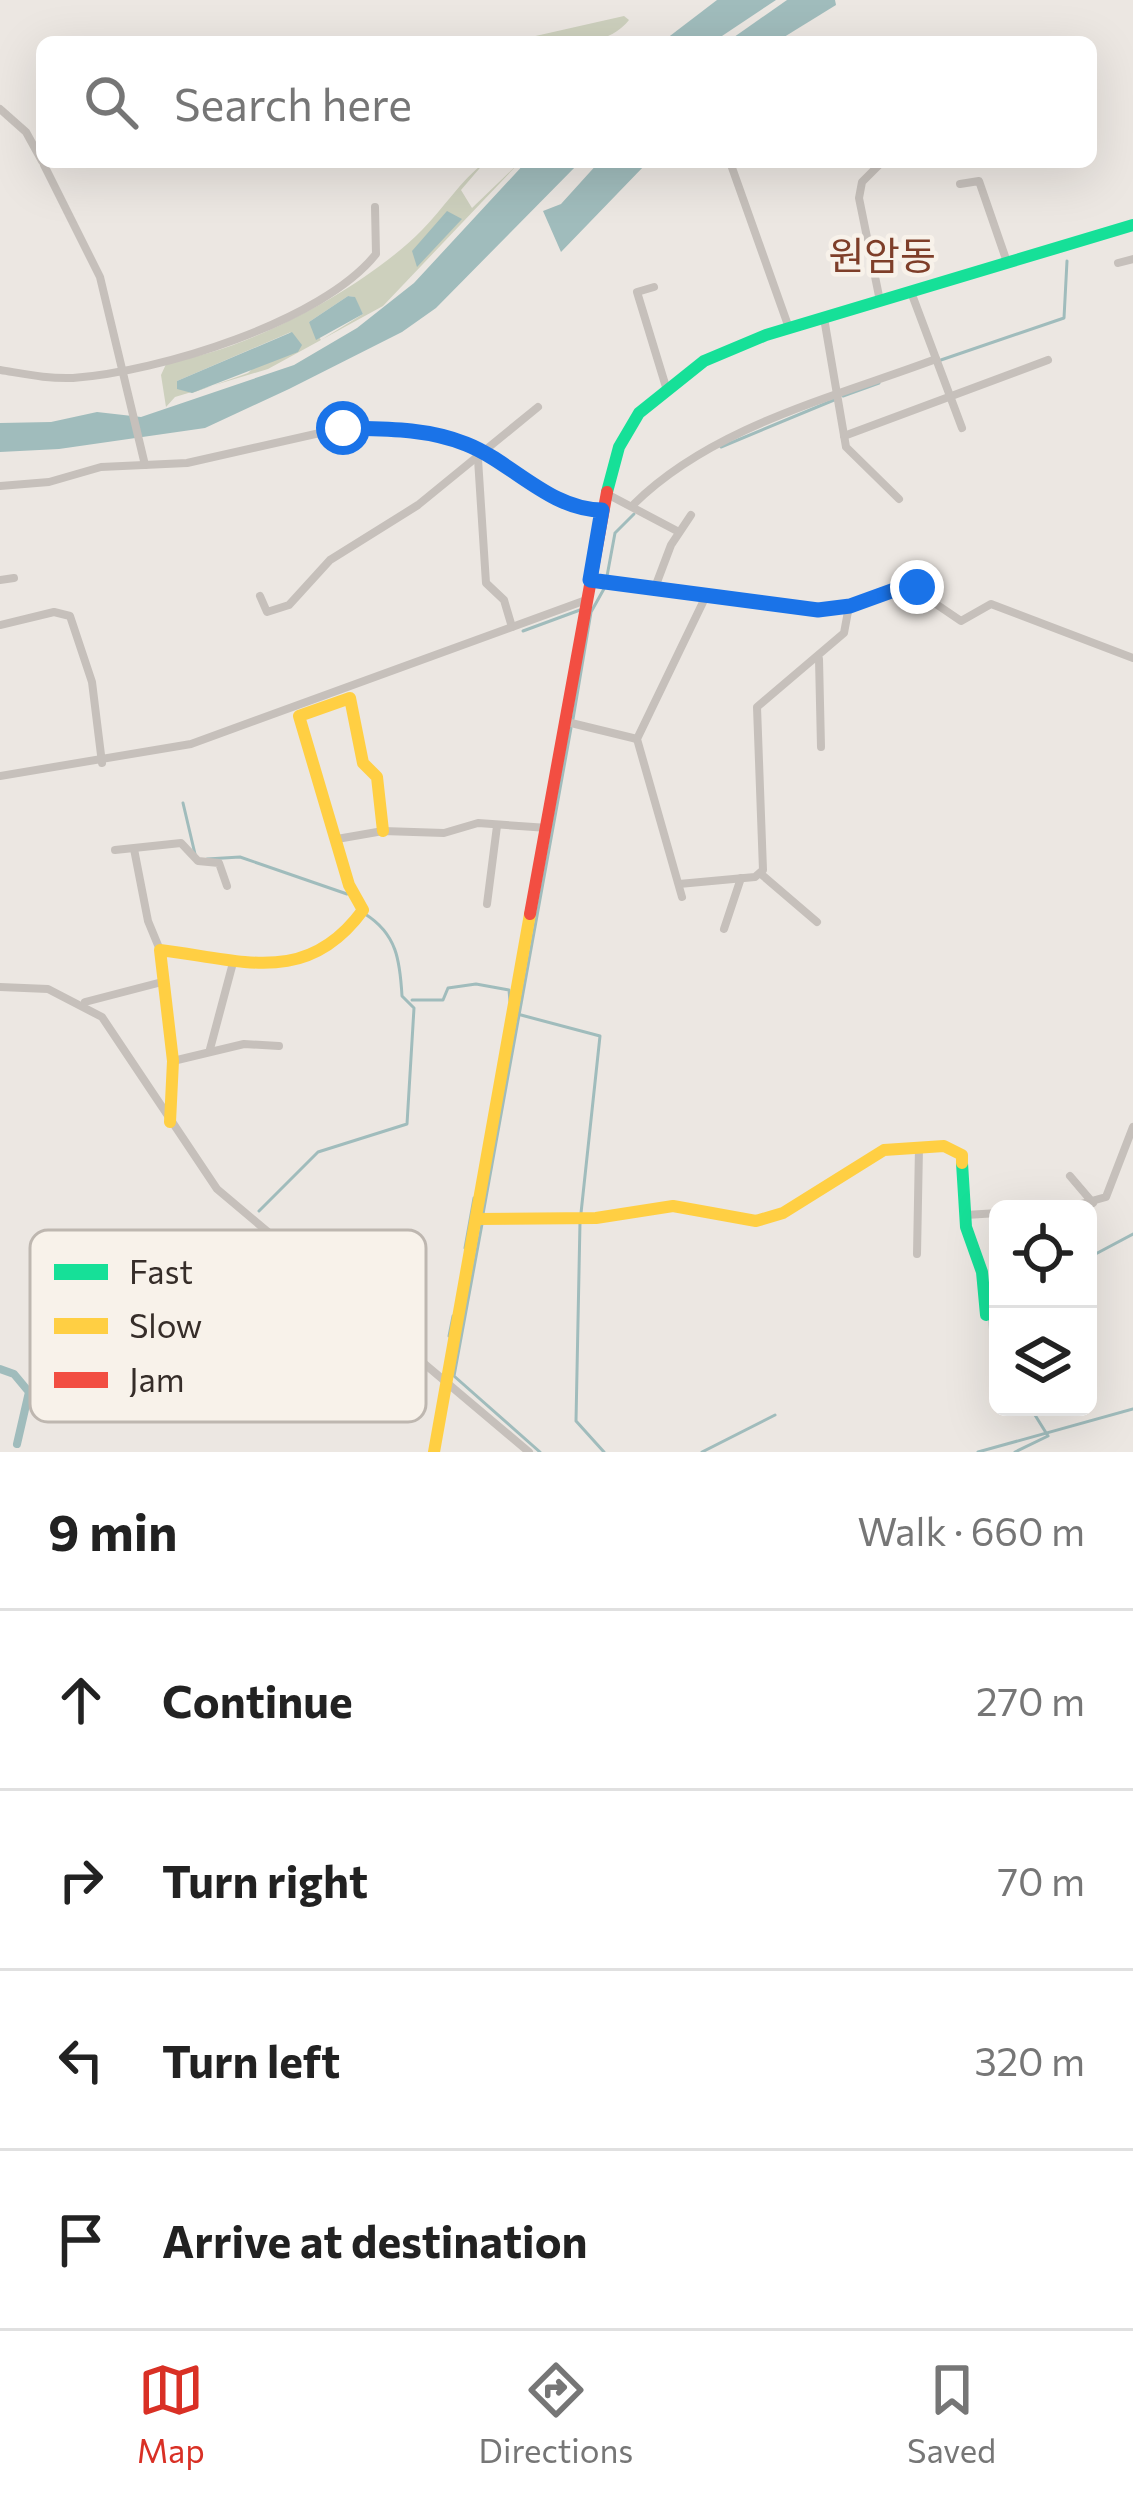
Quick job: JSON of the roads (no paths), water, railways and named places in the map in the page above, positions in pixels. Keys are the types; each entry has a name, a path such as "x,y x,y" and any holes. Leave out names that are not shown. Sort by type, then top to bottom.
{"street":[{"path":"0,109 26,132 36,148"},
{"path":"47,168 100,278 119,373 137,415 145,465"},
{"path":"732,168 789,328"},
{"path":"876,168 862,182 859,198 880,301"},
{"path":"960,184 979,182 1007,262"},
{"path":"0,370 47,378 119,373 214,348 360,275 376,254 375,207"},
{"path":"434,1452 602,510 632,424 666,387 704,361 789,328 1133,225"},
{"path":"1118,263 1133,259"},
{"path":"654,286 637,292 666,387"},
{"path":"910,292 962,428"},
{"path":"824,318 846,447 899,499"},
{"path":"634,504 656,483 711,448 936,359"},
{"path":"844,436 1048,360"},
{"path":"260,596 267,612 289,605 330,560 387,526 538,406"},
{"path":"0,486 49,482 101,467 227,456 343,428 432,434 567,503 602,510"},
{"path":"480,455 486,583 504,600 512,627"},
{"path":"608,488 680,532"},
{"path":"654,590 691,514"},
{"path":"0,580 14,578"},
{"path":"590,580 818,610 850,606 908,585 961,621 992,604 1133,658"},
{"path":"682,897 637,739 705,598"},
{"path":"0,776 102,763 191,744 588,599"},
{"path":"817,922 760,874 757,707 844,633 850,606"},
{"path":"0,625 54,612 70,616 92,682 102,763"},
{"path":"819,657 820,747"},
{"path":"160,950 291,966 349,936 363,906 349,885 299,716 350,698 363,763 377,777 383,831"},
{"path":"567,722 637,739"},
{"path":"337,838 383,831 444,833 478,823 548,828"},
{"path":"487,904 497,826"},
{"path":"115,850 181,843 198,861 219,862 227,886"},
{"path":"134,849 148,921 160,950 173,1061 170,1122"},
{"path":"679,884 760,874"},
{"path":"724,929 741,878"},
{"path":"209,1050 234,958"},
{"path":"83,1003 162,982"},
{"path":"0,987 48,988 83,1003 110,1026 217,1189 267,1230"},
{"path":"173,1061 209,1050 279,1046"},
{"path":"1097,1200 1112,1189 1133,1127"},
{"path":"477,1219 596,1218 673,1206 756,1221 783,1213 884,1150 944,1146 962,1155 966,1215 982,1272 986,1315"},
{"path":"917,1254 919,1148"},
{"path":"1070,1175 1091,1200"},
{"path":"966,1215 989,1214"},
{"path":"426,1362 529,1452"}],"water":[{"path":"717,0 776,0 722,36 670,36"},
{"path":"787,0 835,0 836,5 786,36 736,36"},
{"path":"520,168 574,168 436,308 402,332 289,389 205,428 59,449 0,452 0,423 51,422 97,412 141,417 294,365 357,328 414,283"},
{"path":"594,168 642,168 561,252 543,211 561,204"},
{"path":"447,211 462,219 417,267 412,251"},
{"path":"348,296 355,297 363,314 316,340 309,322"},
{"path":"292,332 302,345 298,352 192,393 177,389 177,381"}],"waterway":[{"path":"938,361 1064,318 1067,261"},
{"path":"843,396 879,383"},
{"path":"721,447 834,400"},
{"path":"573,719 591,612 605,587 615,533 634,514"},
{"path":"523,631 580,610"},
{"path":"483,1214 571,728"},
{"path":"183,803 195,854"},
{"path":"207,859 240,857 347,894"},
{"path":"259,1211 318,1152 407,1124 414,1008 402,996 398,960 390,940 365,914"},
{"path":"412,1000 443,1000 448,988 476,984 509,990 510,1001"},
{"path":"521,1015 600,1036 581,1213"},
{"path":"465,1248 474,1198"},
{"path":"580,1222 576,1421 604,1452"},
{"path":"482,1224 454,1376 540,1452"},
{"path":"1097,1253 1133,1234"},
{"path":"449,1336 453,1316"},
{"path":"0,1369 14,1374 29,1392 17,1444"},
{"path":"978,1452 1133,1409"},
{"path":"702,1452 775,1415"},
{"path":"1015,1452 1048,1436 1036,1416"}],"district":[{"name":"원암동","path":"882,254"}]}
